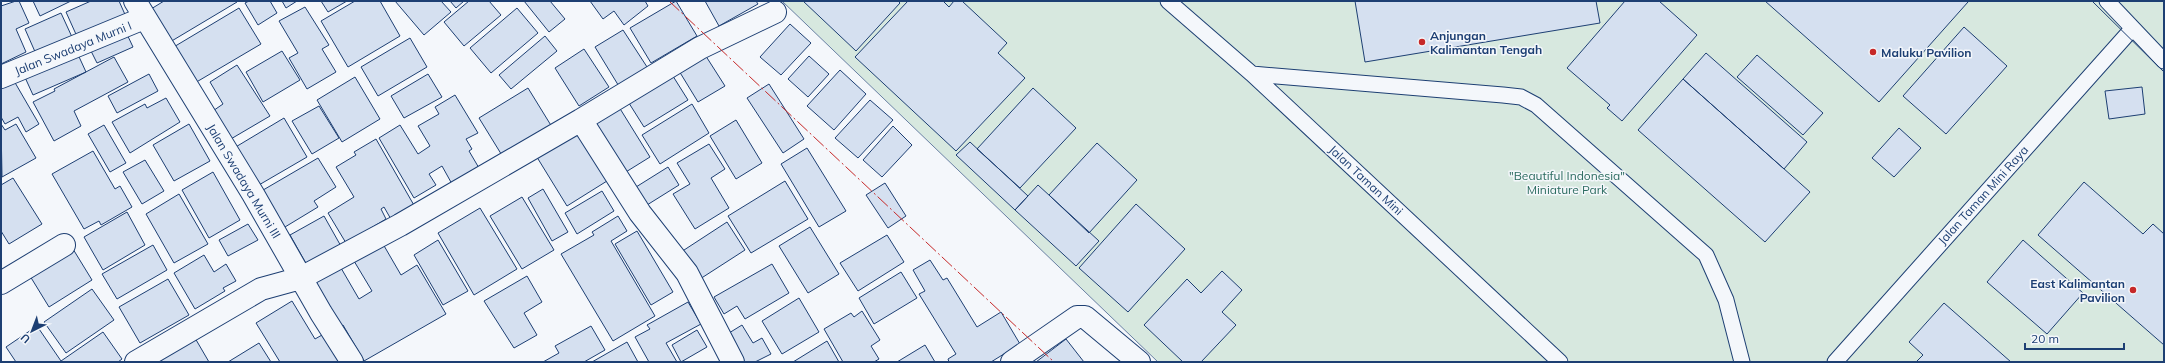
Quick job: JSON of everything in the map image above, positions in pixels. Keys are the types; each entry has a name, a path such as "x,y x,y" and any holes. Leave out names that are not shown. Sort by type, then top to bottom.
{"street":[{"name":"Jalan Swadaya Murni I","path":"1,77 142,7"},
{"name":"Jalan Swadaya Murni III","path":"142,7 352,362"},
{"path":"136,362 261,289 301,278 400,225 581,120 700,48 775,12"},
{"path":"581,120 640,213 687,273 733,362"},
{"path":"8,278 64,245"},
{"path":"1012,362 1077,317 1085,317 1139,362"}],"lane":[{"name":"Jalan Taman Mini","path":"1168,1 1252,74 1560,362"},
{"path":"2107,1 2164,61"},
{"name":"Jalan Taman Mini Raya","path":"1835,362 2132,29"},
{"path":"1252,74 1503,95 1521,97 1536,105 1706,255 1726,300 1742,362"}],"green space":[{"name":"\"Beautiful Indonesia\" Miniature Park","path":"782,1 2164,1 2164,362 1158,362"}],"building":[{"path":"19,1 29,23 16,29 26,52 1,64 1,6"},
{"path":"33,1 71,1 40,16"},
{"path":"91,1 119,1 127,19 79,41 66,12"},
{"path":"164,1 237,2 170,42 151,9"},
{"path":"249,1 270,1 277,13 258,25 245,3"},
{"path":"282,1 297,1 286,8"},
{"path":"321,1 347,1 328,12"},
{"path":"355,1 380,1 400,36 348,67 321,21"},
{"path":"395,1 441,1 451,12 424,35"},
{"path":"450,1 464,1 456,8"},
{"path":"469,1 489,1 501,15 464,46 444,22"},
{"path":"524,1 550,1 565,19 549,32"},
{"path":"590,1 645,1 648,6 624,25 614,11 603,19"},
{"path":"676,1 697,36 651,63 630,28"},
{"path":"705,1 756,1 758,4 719,26"},
{"path":"803,1 898,1 900,3 856,51"},
{"path":"908,1 943,1 949,7 954,1 962,1 1007,43 998,53 1025,78 956,151 855,57"},
{"name":"Anjungan Kalimantan Tengah","path":"1355,1 1596,1 1600,23 1365,62"},
{"path":"1625,1 1659,1 1697,35 1622,121 1607,108 1610,105 1567,68"},
{"name":"Maluku Pavilion","path":"1765,1 1966,1 1968,2 1879,102"},
{"path":"305,7 329,45 322,49 336,72 307,89 289,58 298,53 279,21"},
{"path":"239,8 261,44 188,87 167,51"},
{"path":"517,8 538,33 491,73 470,48"},
{"path":"61,13 72,37 36,54 25,29"},
{"path":"790,24 811,43 781,75 760,57"},
{"path":"1964,27 2007,66 1946,134 1903,96"},
{"path":"125,30 133,47 97,63 89,47"},
{"path":"623,30 649,70 620,88 595,47"},
{"path":"545,36 557,51 511,89 499,75"},
{"path":"410,38 427,67 378,96 361,67"},
{"path":"75,48 86,72 33,95 23,73"},
{"path":"584,49 609,87 579,106 555,68"},
{"path":"702,50 725,86 698,102 676,66"},
{"path":"282,51 300,80 263,102 246,72"},
{"path":"1706,53 1807,142 1784,169 1683,79"},
{"path":"1757,55 1823,113 1803,135 1737,77"},
{"path":"809,56 829,74 808,97 788,79"},
{"path":"114,57 128,82 74,111 81,126 54,141 33,102"},
{"path":"237,65 270,116 224,143 207,115 223,104 210,82"},
{"path":"840,70 866,94 834,130 807,106"},
{"path":"671,73 688,100 644,127 627,100"},
{"path":"10,74 39,124 26,132 18,117 5,124 1,117 1,79"},
{"path":"149,74 158,91 117,113 108,96"},
{"path":"428,74 442,97 404,118 391,96"},
{"path":"355,77 380,119 342,142 317,100"},
{"path":"1683,79 1810,192 1765,242 1638,130"},
{"path":"769,84 804,139 783,153 747,98"},
{"path":"2142,87 2145,114 2109,119 2105,91"},
{"path":"528,88 552,127 503,157 479,118"},
{"path":"1033,88 1076,128 1020,188 977,149"},
{"path":"455,95 478,133 466,139 472,149 469,151 479,168 452,184 442,166 429,174 436,185 414,198 379,138 400,125 418,154 430,146 418,126 439,114 435,107"},
{"path":"166,98 180,122 130,153 112,122 145,104 147,108"},
{"path":"870,100 893,120 858,158 835,138"},
{"path":"692,104 709,133 660,164 642,135"},
{"path":"319,106 339,138 312,154 292,121"},
{"path":"619,107 650,157 621,175 590,124"},
{"path":"284,118 307,157 252,189 229,151"},
{"path":"736,120 762,163 736,179 710,136"},
{"path":"1,124 5,130 16,124 36,158 2,177"},
{"path":"189,124 210,161 174,181 153,145"},
{"path":"104,125 126,163 110,172 88,134"},
{"path":"893,126 912,145 882,177 863,160"},
{"path":"1899,128 1921,148 1894,177 1872,158"},
{"path":"576,129 607,181 567,206 535,154"},
{"path":"376,139 415,207 392,221 384,207 381,209 386,219 346,243 328,213 354,197 336,167 356,155 354,152"},
{"path":"970,142 1028,196 1015,210 956,155"},
{"path":"1097,143 1137,180 1089,233 1049,195"},
{"path":"709,144 725,169 711,178 729,208 695,229 673,194 690,184 677,163"},
{"path":"807,148 846,211 819,227 781,164"},
{"path":"93,151 115,189 120,186 132,207 101,225 99,221 84,229 52,174"},
{"path":"318,158 336,187 314,201 318,207 280,230 258,193"},
{"path":"145,160 164,191 142,204 123,172"},
{"path":"668,167 679,185 647,205 636,187"},
{"path":"213,172 240,220 209,238 182,190"},
{"path":"13,178 42,224 9,244 1,231 1,185"},
{"path":"785,181 808,219 751,253 728,216"},
{"name":"East Kalimantan Pavilion","path":"2084,182 2143,234 2153,224 2164,234 2164,345 2038,235"},
{"path":"885,183 906,216 888,228 866,195"},
{"path":"1038,185 1099,241 1076,266 1015,210"},
{"path":"543,189 568,232 552,241 528,198"},
{"path":"602,191 614,211 577,234 565,213"},
{"path":"179,194 208,244 174,263 146,214"},
{"path":"522,197 554,250 522,269 490,216"},
{"path":"1136,204 1185,249 1128,312 1079,268"},
{"path":"480,208 517,269 474,295 438,233"},
{"path":"127,212 145,245 103,270 84,237"},
{"path":"324,216 342,248 308,267 290,235"},
{"path":"618,216 627,231 611,241 655,316 613,341 561,254 594,235 592,232"},
{"path":"727,222 745,250 700,279 681,252"},
{"path":"248,224 258,240 228,256 219,240"},
{"path":"810,227 839,274 808,293 779,246"},
{"path":"637,231 673,292 651,305 615,244"},
{"path":"887,235 904,262 858,291 840,263"},
{"path":"438,240 468,291 443,305 414,255"},
{"path":"2023,240 2083,293 2047,334 1987,282"},
{"path":"383,244 401,275 417,265 446,314 364,361 343,325 335,330 309,286 341,268 359,299 372,291 354,261"},
{"path":"153,245 167,270 117,299 102,274"},
{"path":"73,249 92,280 49,307 30,276"},
{"path":"204,255 214,272 226,264 236,281 223,288 225,291 195,309 174,273"},
{"path":"930,260 943,280 947,278 977,327 1001,312 1020,344 991,362 949,362 948,359 956,354 919,294 925,291 913,270"},
{"path":"772,264 789,293 745,319 737,306 724,314 714,297"},
{"path":"1222,271 1242,290 1222,312 1236,325 1201,362 1183,362 1144,325 1187,279 1201,293"},
{"path":"901,272 917,298 874,324 859,298"},
{"path":"527,276 542,302 524,313 537,335 514,348 484,301"},
{"path":"168,279 189,315 140,343 119,307"},
{"path":"92,289 114,320 66,353 44,322"},
{"path":"799,298 819,332 782,354 762,321"},
{"path":"292,301 315,339 322,335 339,362 280,362 256,323"},
{"path":"688,302 701,324 666,343 677,362 649,362 635,337 650,329 647,325"},
{"path":"1944,303 2011,362 1916,362 1923,355 1909,342"},
{"path":"862,311 880,340 871,346 879,359 874,362 843,362 824,329 851,313 854,317"},
{"path":"742,325 753,343 762,338 771,354 755,362 744,362 729,333"},
{"path":"37,326 61,361 103,332 122,359 118,362 16,362 6,347"},
{"path":"591,326 605,350 584,362 543,362 559,353 555,346"},
{"path":"697,330 707,347 681,362 672,345"},
{"path":"195,338 209,362 155,362"},
{"path":"1066,339 1084,362 1036,362"},
{"path":"827,341 839,362 793,362"},
{"path":"627,342 638,362 592,362"},
{"path":"259,343 271,362 228,362"},
{"path":"925,345 935,362 897,362"}],"tram line":[{"path":"2092,1 2164,72"}],"power":[{"path":"669,1 1054,362"}],"place":[{"name":"Anjungan Kalimantan Tengah","path":"1422,42"},
{"name":"Maluku Pavilion","path":"1873,52"},
{"name":"East Kalimantan Pavilion","path":"2133,290"}]}
